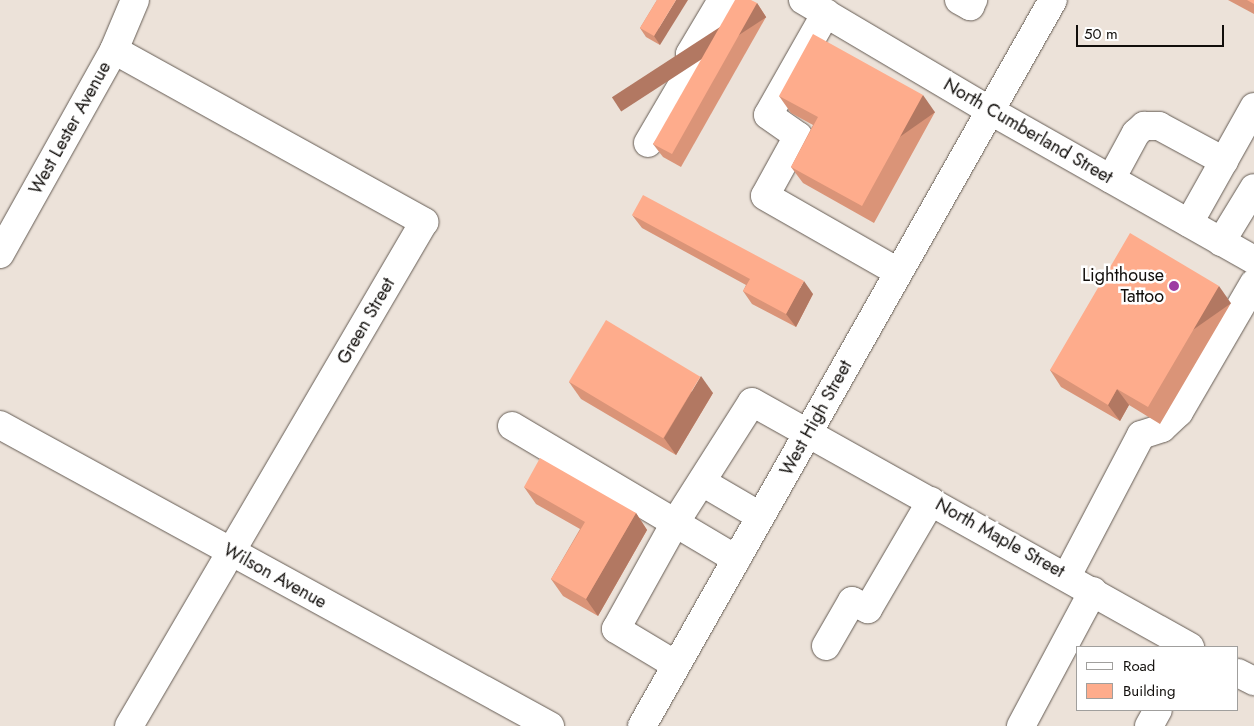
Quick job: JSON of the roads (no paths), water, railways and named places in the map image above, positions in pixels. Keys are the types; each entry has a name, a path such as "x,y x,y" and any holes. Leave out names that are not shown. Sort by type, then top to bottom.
{"street":[{"name":"West Lester Avenue","path":"0,254 114,50 135,0"},
{"path":"648,143 692,68 690,54 722,0"},
{"path":"959,0 970,6 973,0"},
{"name":"West High Street","path":"642,726 989,110 1053,0"},
{"path":"815,7 768,115 798,136 765,196 898,272"},
{"name":"North Cumberland Street","path":"815,7 989,110 1254,260"},
{"name":"Green Street","path":"114,50 424,222 129,726"},
{"path":"1189,223 1254,107"},
{"path":"1111,179 1136,132 1144,126 1159,126 1224,161"},
{"path":"1221,242 1254,189"},
{"path":"1067,576 1141,435 1162,428 1179,412 1254,283"},
{"name":"North Maple Street","path":"702,482 752,402 1067,576 1188,646"},
{"name":"Wilson Avenue","path":"0,425 550,726"},
{"path":"512,426 736,559"},
{"path":"676,665 616,630 675,523 702,482 760,516"},
{"path":"826,646 852,601 868,609 931,500"},
{"path":"1021,726 1093,591"},
{"path":"1239,674 1254,681"},
{"path":"1149,726 1157,711"}],"place":[{"name":"Lighthouse Tattoo","path":"1174,286"}]}
